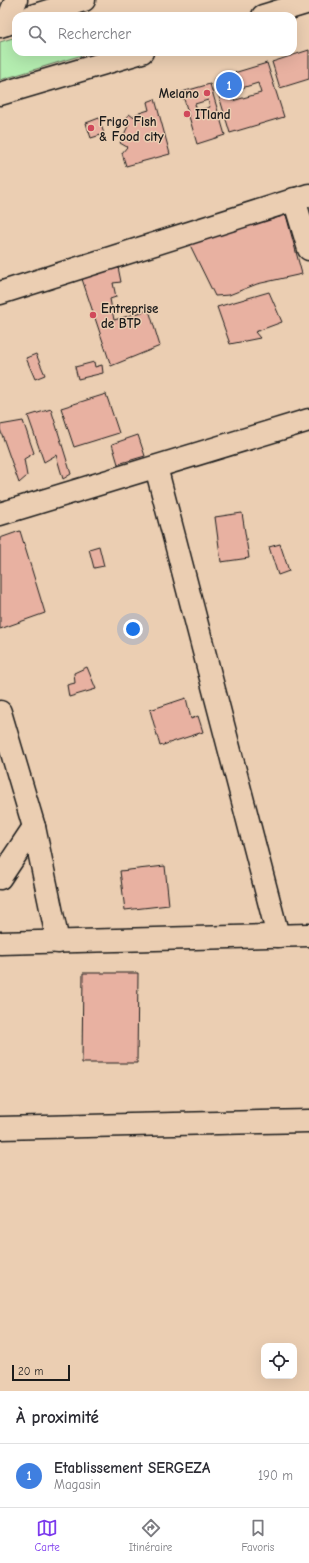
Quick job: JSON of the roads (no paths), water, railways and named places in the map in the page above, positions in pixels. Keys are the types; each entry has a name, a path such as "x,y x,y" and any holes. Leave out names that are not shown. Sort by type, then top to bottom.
{"street":[{"path":"7,24 16,0"},
{"path":"45,12 84,0"},
{"path":"276,12 309,2"},
{"path":"0,94 128,56"},
{"path":"0,293 302,197 309,249"},
{"path":"0,514 309,420"},
{"path":"156,467 278,936"},
{"path":"0,712 34,827 58,942"},
{"path":"0,878 34,827"},
{"path":"0,943 309,935"},
{"path":"0,1128 309,1121"}],"place":[{"name":"Etablissement SERGEZA","path":"229,85"},
{"name":"Melano","path":"207,93"},
{"name":"ITland","path":"187,114"},
{"name":"Frigo Fish & Food city","path":"91,128"},
{"name":"Entreprise de BTP","path":"93,315"}]}
